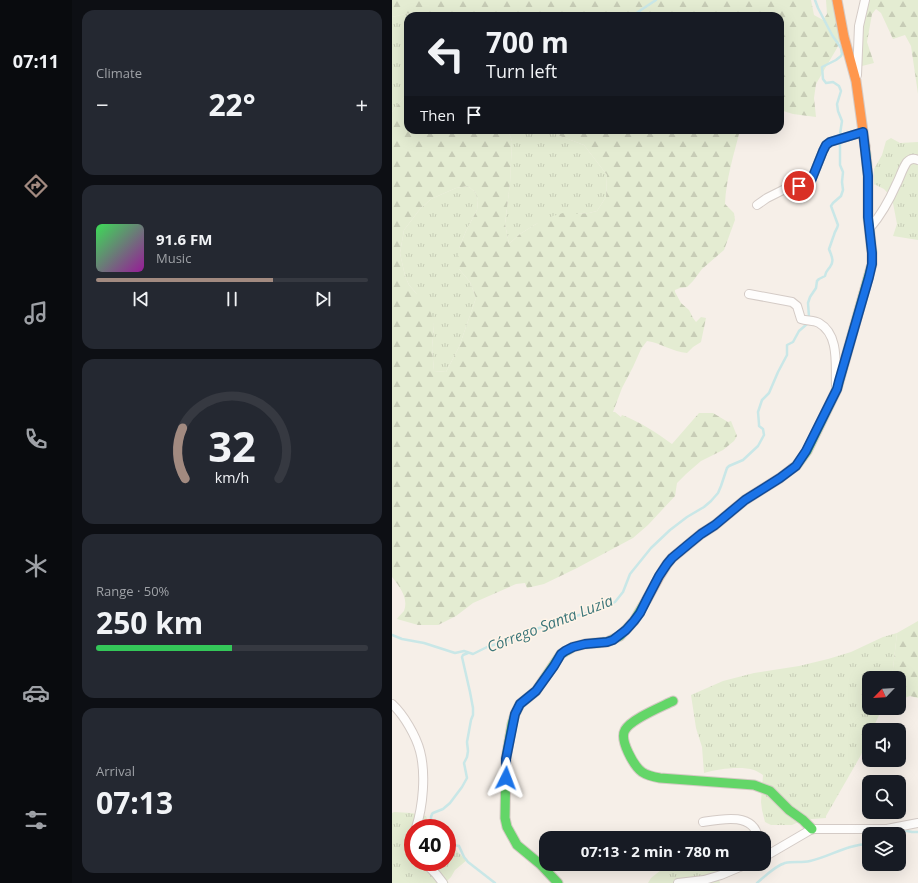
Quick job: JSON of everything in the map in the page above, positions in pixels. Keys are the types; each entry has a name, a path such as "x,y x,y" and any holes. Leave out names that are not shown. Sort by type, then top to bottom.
{"street":[{"path":"558,883 540,864 517,845 507,827 505,818 506,759 515,714 520,704 536,691 561,654 565,651 585,644 607,642 620,636 634,621 659,576 672,558 745,500 796,466 806,451 837,389 872,264 872,253 868,217 868,176 856,81 836,0"},
{"path":"856,81 859,26 865,0"},
{"path":"757,205 787,188 808,184 811,181 818,160 826,145 830,142 863,132"},
{"path":"870,228 883,211 907,163 914,158 918,160"},
{"path":"749,294 792,302 797,306 801,319 805,321 817,322 824,326 834,343 837,389"},
{"path":"673,701 651,712 626,729 624,733 624,741 638,769 649,776 668,780 754,785 770,791 789,810 803,820 812,829"},
{"path":"392,704 408,725 420,751 423,772 422,799 419,819"},
{"path":"704,822 724,818 742,820 752,826 756,831"},
{"path":"771,853 812,829 887,829 918,823"},
{"path":"433,871 443,883"},
{"path":"678,883 704,880 730,871"}],"green space":[{"path":"392,0 811,0 814,15 823,20 827,14 826,0 839,0 840,41 816,84 814,98 816,117 784,111 784,12 404,12 404,14 392,17"},
{"path":"864,0 918,0 918,94 911,46 905,35 893,39 881,13 876,9 872,14 867,42 874,63 862,66 859,60"},
{"path":"404,14 404,97 392,112 392,17"},
{"path":"404,97 404,134 509,134 512,141 510,183 505,224 509,244 520,234 553,216 563,213 577,214 597,211 606,197 607,175 584,145 556,134 739,134 729,176 725,204 734,213 735,220 724,250 702,269 687,287 675,290 681,303 689,310 696,322 701,317 706,318 701,342 687,353 647,341 641,349 622,388 613,412 621,417 622,415 642,424 672,444 699,413 713,413 728,422 731,421 737,436 734,441 723,450 701,461 686,474 677,483 675,496 648,525 633,538 544,584 527,588 525,583 516,584 473,603 456,616 438,625 418,625 397,619 404,611 405,601 398,584 392,577 392,112","holes":["468,186 475,192 478,200 477,210 459,248 459,269 470,282 476,298 459,347 446,372 434,371 432,348 434,325 429,306 409,285 405,276 400,253 404,230 420,209 431,199 456,188"]},
{"path":"509,134 556,134 584,145 607,175 606,197 597,211 577,214 536,224 520,234 509,244 505,224 510,183 512,141"},
{"path":"891,138 900,143 918,142 918,240 893,236 897,224 892,198 884,189 874,184 874,169 882,155 886,141"},
{"path":"468,186 475,192 478,200 477,210 459,248 459,269 470,282 476,298 459,347 446,372 434,371 432,348 434,325 405,276 400,253 404,230 420,209 431,199 456,188"},
{"path":"918,621 918,698 910,696 906,697 906,671 893,671 897,633"},
{"path":"897,633 893,671 862,671 862,715 879,715 875,723 862,723 862,753 826,818 801,821 792,825 771,825 765,822 762,810 761,802 763,775 754,770 742,768 722,769 704,773 702,747 696,728 691,695 723,681 754,673 799,666 828,659 851,652 883,637"},
{"path":"392,813 411,813 426,816 427,819 404,819 404,871 454,871 447,881 449,883 392,883"},
{"path":"456,850 462,856 467,860 456,869"},
{"path":"660,871 716,871 720,883 648,883 651,878"}],"waterway":[{"path":"638,12 656,0"},
{"name":"Córrego Santa Luzia","path":"815,0 832,35 841,48 841,56 822,67 823,79 826,83 833,82 839,86 841,91 837,104 842,121 840,134"},
{"name":"Córrego Santa Luzia","path":"809,317 808,303 810,297 816,288 817,281 825,276 832,262 829,249 838,225 831,206 841,196 843,190 843,172 840,165 840,143"},
{"name":"Córrego Santa Luzia","path":"392,635 455,653 464,651 473,654 487,647 552,623 593,611 615,602 623,592 630,574 651,548 670,530 711,501 718,493 727,468 743,460 758,446 764,435 763,429 759,426 758,412 762,400 769,393 787,355 787,345 793,342 799,331 807,324"},
{"name":"Córrego Santa Luzia","path":"431,819 433,813 443,809 450,803 467,778 464,763 468,751 467,742 473,715 473,708 462,657 468,653"},
{"path":"906,831 918,832"},
{"path":"757,883 781,864 810,861 846,848 862,845"},
{"name":"Córrego Santa Luzia","path":"456,846 459,846 468,862 495,883"}],"traffic: fast":[{"path":"793,468 807,451 837,389 872,264 868,217 868,176 865,146"},
{"path":"558,883 540,864 517,845 507,827 505,818 506,759 515,714 520,704 536,691 561,654 573,647 585,644 607,642 620,636 634,621 647,599"},
{"path":"673,701 633,722 625,730 624,740 628,752 642,772 660,778 754,785 770,791 789,810 803,820 812,829"}],"traffic: slow":[{"path":"837,0 844,37 856,81 865,146"},
{"path":"647,599 659,577 672,558 745,500 793,468"}],"route":[{"path":"506,778 506,759 515,714 520,704 536,691 561,654 573,647 585,644 607,642 620,636 640,613 652,588 672,558 745,500 770,485 796,466 813,439 837,389 872,264 868,217 868,176 863,132 830,142 826,145 818,160 811,181 808,184 799,186"}]}
